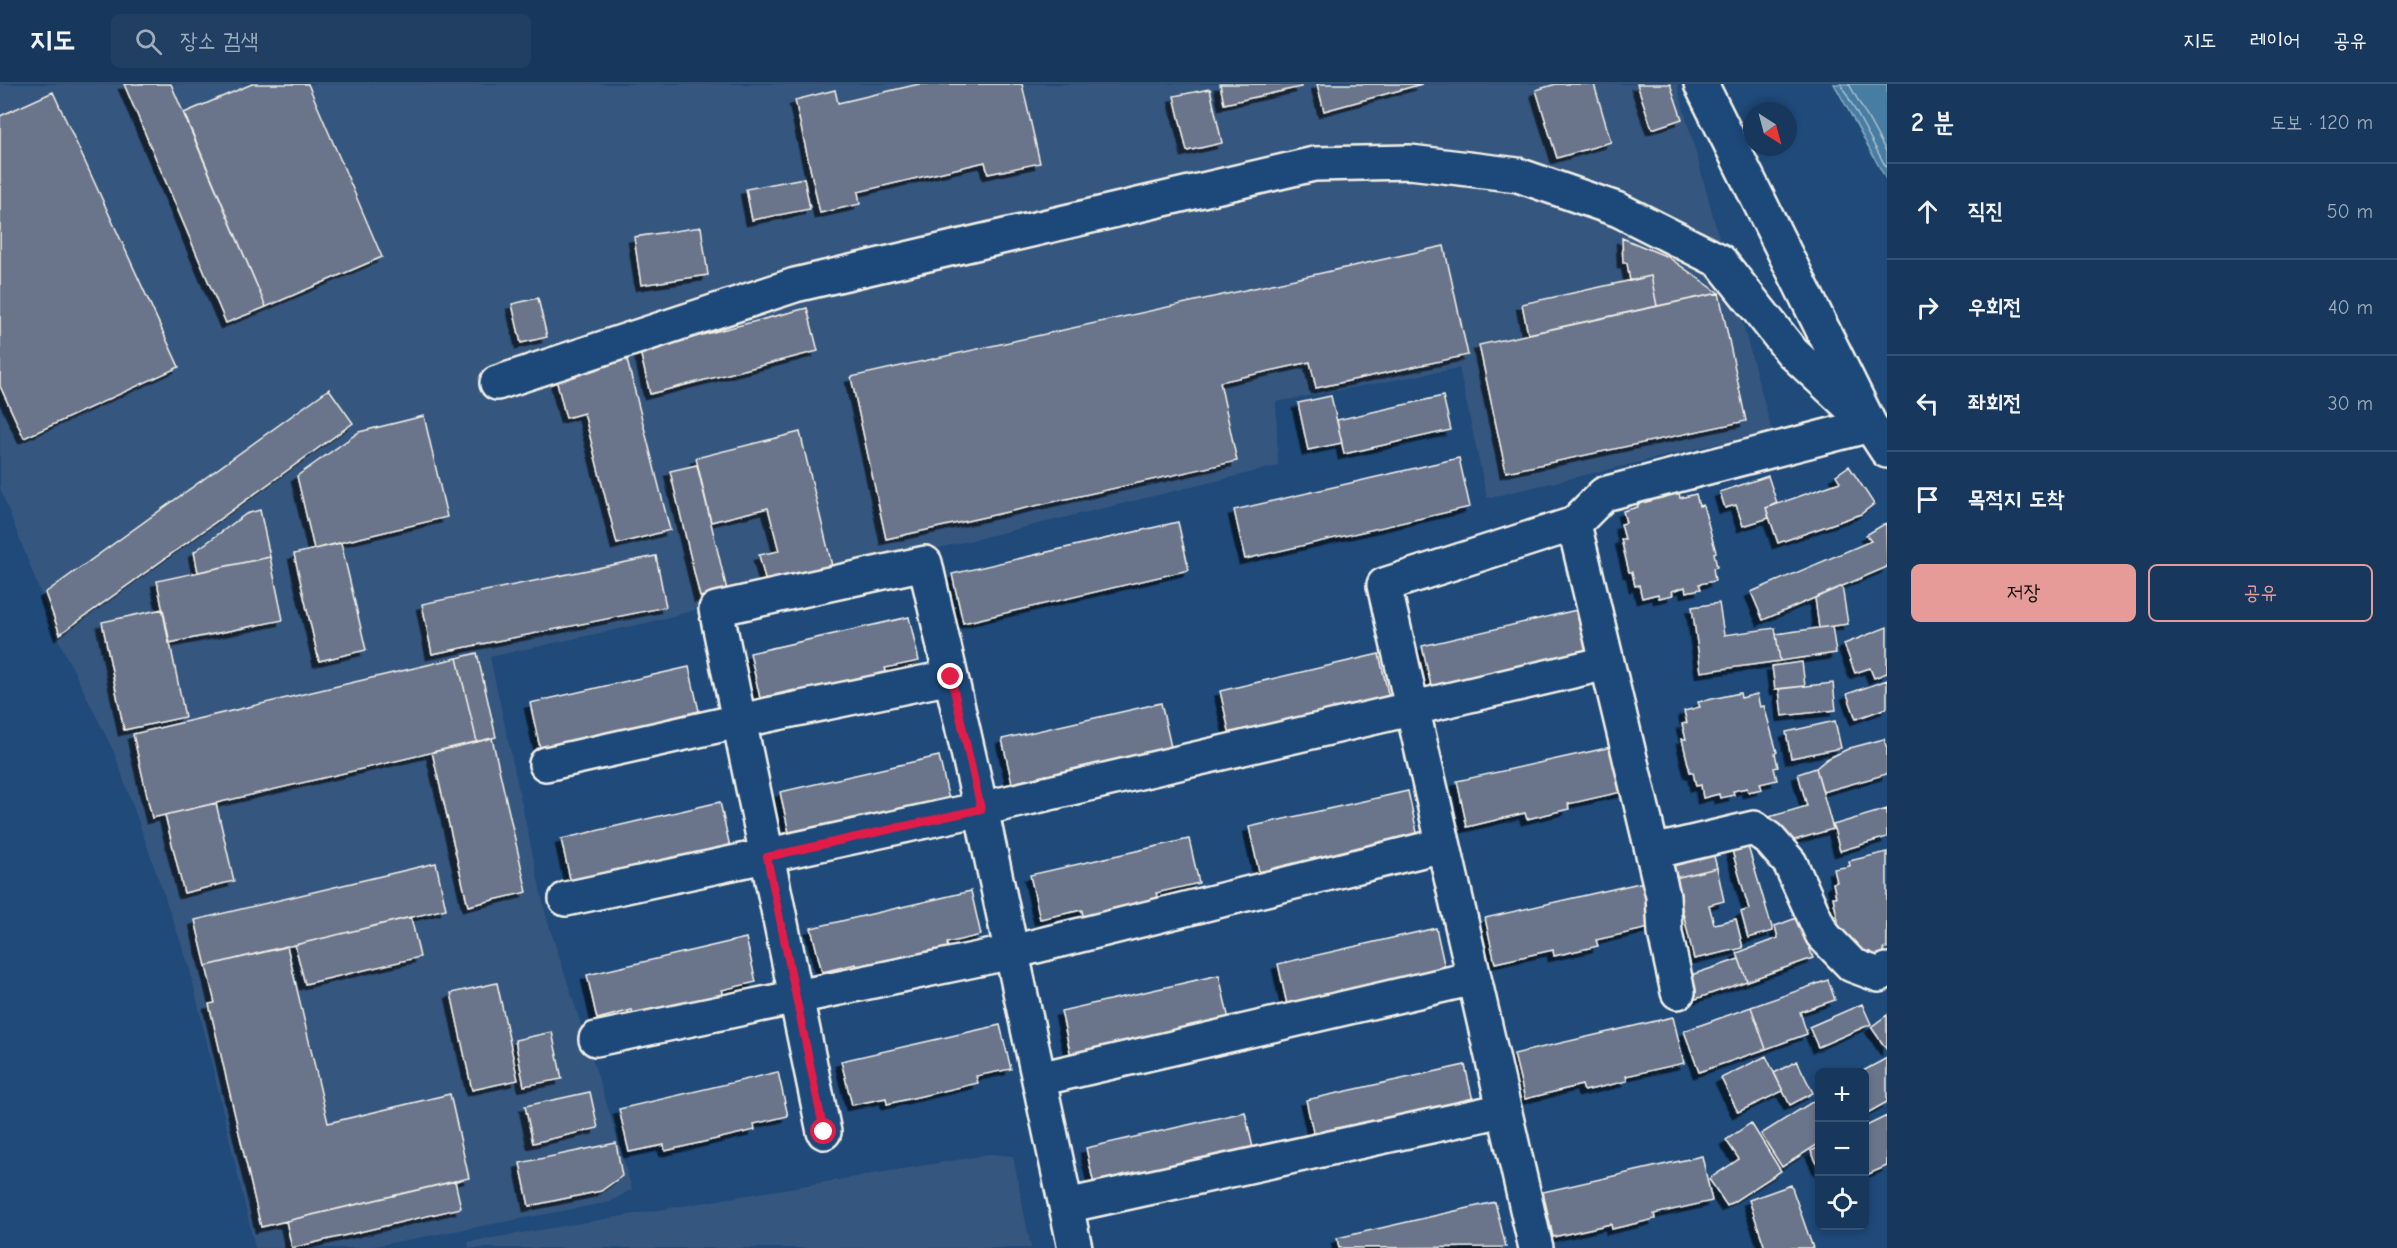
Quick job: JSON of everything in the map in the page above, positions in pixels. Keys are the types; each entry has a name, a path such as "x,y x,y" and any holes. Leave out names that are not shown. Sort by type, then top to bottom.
{"street":[{"path":"1701,84 1722,130 1879,438"},
{"path":"496,383 795,285 1314,164 1410,162 1518,175 1619,210 1720,261 1792,352 1879,438"},
{"path":"1536,1248 1384,585 1574,524 1605,494 1879,438"},
{"path":"1574,524 1663,896 1665,933 1678,992"},
{"path":"824,1132 716,609 926,563 1012,952 1074,1248"},
{"path":"566,899 981,809 1607,663"},
{"path":"546,765 739,721 951,677"},
{"path":"1653,852 1754,828 1769,839 1790,863 1822,934 1852,965 1879,975 1887,970"},
{"path":"596,1039 1012,952 1443,845"},
{"path":"1039,1079 1474,978"},
{"path":"1066,1206 1504,1110"}],"shaded area":[{"path":"0,84 1677,84 1772,431 1487,498 1459,368 1276,402 1278,466 848,570 642,624 490,657 546,916 632,1189 610,1202 364,1248 255,1248 189,966 114,752 59,641 0,488"},
{"path":"992,1154 1013,1156 1031,1248 469,1248 468,1242"}],"water":[{"path":"1834,84 1887,84 1887,181 1838,91"}],"building":[{"path":"124,84 171,84 266,307 226,323"},
{"path":"252,84 308,84 382,257 266,307 184,113"},
{"path":"919,84 1022,84 1040,163 988,174 985,162 858,192 860,204 820,213 795,100 835,90 838,103"},
{"path":"1220,84 1300,84 1301,87 1224,104"},
{"path":"1317,84 1422,84 1324,111"},
{"path":"1556,84 1594,84 1611,142 1557,158 1536,90"},
{"path":"1637,84 1670,84 1682,119 1652,129"},
{"path":"1210,89 1222,143 1187,151 1174,96"},
{"path":"53,92 179,367 24,438 0,386 0,116"},
{"path":"804,178 810,209 752,220 746,189"},
{"path":"701,227 708,275 641,285 634,237"},
{"path":"1622,238 1668,257 1719,293 1657,306 1651,276 1630,281 1627,263 1623,263"},
{"path":"1444,246 1468,355 1316,388 1310,362 1220,382 1237,461 886,539 851,377"},
{"path":"1651,276 1657,306 1528,334 1522,304"},
{"path":"1719,293 1746,421 1506,472 1479,345"},
{"path":"538,298 547,337 521,343 512,304"},
{"path":"807,308 818,351 650,394 640,351"},
{"path":"626,356 670,530 617,544 584,413 566,418 555,375"},
{"path":"329,389 353,423 60,634 45,593"},
{"path":"1331,396 1342,443 1308,450 1298,403"},
{"path":"1443,396 1451,430 1344,454 1337,420"},
{"path":"424,416 447,517 314,549 297,476 359,432"},
{"path":"800,432 832,566 766,583 759,555 779,551 768,508 711,522 696,458"},
{"path":"1459,458 1470,507 1245,559 1234,510"},
{"path":"697,465 727,590 700,597 670,471"},
{"path":"1849,466 1874,504 1861,514 1778,543 1766,508 1840,482 1836,475"},
{"path":"1768,476 1777,503 1766,508 1769,518 1743,526 1736,505 1725,508 1720,492"},
{"path":"1679,493 1680,498 1696,494 1699,506 1703,505 1716,552 1714,553 1717,567 1713,568 1715,581 1699,584 1701,589 1686,592 1685,587 1672,591 1673,595 1659,598 1658,594 1642,598 1639,585 1635,586 1632,572 1629,572 1621,539 1625,539 1621,524 1626,523 1623,511 1638,507 1637,502"},
{"path":"260,510 270,557 198,572 194,552 246,514"},
{"path":"1178,522 1189,570 963,623 952,574"},
{"path":"1886,523 1887,567 1763,620 1751,592 1871,541 1866,535"},
{"path":"341,543 366,650 319,661 294,554"},
{"path":"656,556 666,607 432,654 422,604"},
{"path":"270,557 283,620 169,643 157,581"},
{"path":"1842,586 1848,624 1819,628 1815,598"},
{"path":"1719,603 1724,635 1775,628 1780,661 1701,672 1692,607"},
{"path":"163,609 185,717 124,730 102,622"},
{"path":"1581,609 1591,653 1432,690 1422,646"},
{"path":"909,617 919,661 885,668 887,675 796,696 795,690 760,698 750,653"},
{"path":"1832,626 1836,653 1780,661 1776,634"},
{"path":"1887,627 1887,673 1874,678 1870,668 1855,673 1844,644"},
{"path":"477,653 496,737 477,742 457,658"},
{"path":"1379,654 1389,698 1230,735 1220,691"},
{"path":"457,658 477,742 152,818 133,734"},
{"path":"1802,662 1805,686 1775,689 1772,666"},
{"path":"689,667 699,711 665,719 666,725 576,746 575,740 540,748 530,703"},
{"path":"1887,680 1887,708 1856,719 1847,694"},
{"path":"1833,683 1836,710 1782,716 1779,689"},
{"path":"1740,693 1741,698 1757,694 1760,707 1764,706 1777,752 1775,753 1778,767 1774,768 1777,780 1760,784 1762,789 1748,792 1747,788 1733,791 1734,795 1720,798 1719,794 1703,798 1701,785 1696,786 1693,772 1690,772 1682,739 1686,739 1682,724 1687,723 1684,711 1700,707 1698,702"},
{"path":"1161,703 1171,747 1137,754 1139,761 1048,782 1047,775 1012,783 1002,739"},
{"path":"1835,721 1841,748 1791,758 1786,732"},
{"path":"492,738 527,892 468,906 432,752"},
{"path":"1884,739 1887,749 1887,774 1823,792 1816,768 1827,759 1850,748"},
{"path":"1616,746 1626,791 1568,804 1569,809 1527,819 1525,813 1467,827 1457,781"},
{"path":"939,756 949,800 790,837 780,792"},
{"path":"1816,768 1833,829 1777,845 1769,817 1807,806 1798,774"},
{"path":"1408,791 1418,837 1318,865 1317,859 1259,872 1249,827"},
{"path":"720,802 730,847 571,883 561,839"},
{"path":"216,803 234,881 184,893 165,815"},
{"path":"1887,809 1887,837 1840,851 1833,825"},
{"path":"1189,839 1199,883 1156,893 1158,899 1083,917 1082,910 1040,919 1030,875"},
{"path":"1747,843 1773,931 1748,938 1741,912 1749,909 1731,847"},
{"path":"1711,844 1717,868 1666,880 1660,856"},
{"path":"1887,852 1887,948 1883,949 1884,953 1870,956 1870,952 1854,956 1843,930 1840,931 1833,897 1836,897 1833,883 1837,882 1834,869 1850,866 1849,861"},
{"path":"436,863 446,909 206,966 195,920"},
{"path":"1717,868 1724,901 1709,905 1714,924 1736,919 1743,948 1694,959 1675,878"},
{"path":"1644,882 1654,927 1596,940 1598,946 1554,956 1553,950 1495,963 1485,918"},
{"path":"971,891 981,935 947,943 948,950 858,970 856,964 822,972 811,928"},
{"path":"411,917 420,957 305,984 295,945"},
{"path":"1799,917 1813,958 1747,981 1737,953 1778,938 1775,926"},
{"path":"1436,928 1446,973 1288,1009 1278,964"},
{"path":"746,938 756,982 722,990 724,996 634,1017 632,1010 597,1019 587,975"},
{"path":"287,946 328,1123 450,1094 469,1178 261,1227 209,1004 215,1003 206,966"},
{"path":"1739,959 1747,981 1690,1001 1682,978"},
{"path":"1219,975 1229,1020 1071,1056 1061,1011"},
{"path":"1828,980 1835,1000 1800,1012 1807,1034 1766,1049 1751,1007"},
{"path":"497,983 518,1080 472,1090 451,993"},
{"path":"1862,1004 1871,1024 1818,1047 1809,1027"},
{"path":"1751,1007 1766,1049 1699,1072 1684,1031"},
{"path":"1887,1015 1887,1050 1871,1027"},
{"path":"1673,1017 1684,1063 1626,1076 1627,1081 1584,1091 1582,1085 1525,1099 1514,1054"},
{"path":"1000,1025 1011,1069 976,1076 978,1083 887,1104 886,1098 852,1105 841,1061"},
{"path":"552,1032 562,1079 524,1086 515,1040"},
{"path":"1766,1056 1783,1091 1738,1112 1721,1078"},
{"path":"1887,1058 1887,1102 1869,1112 1869,1068"},
{"path":"1797,1061 1813,1093 1790,1105 1774,1073"},
{"path":"1465,1065 1475,1110 1316,1145 1306,1100"},
{"path":"778,1072 788,1116 754,1124 755,1130 665,1151 664,1145 629,1152 619,1109"},
{"path":"590,1092 598,1128 533,1143 525,1106"},
{"path":"1815,1100 1815,1146 1782,1167 1761,1134"},
{"path":"1245,1112 1255,1157 1096,1194 1086,1148"},
{"path":"1887,1116 1887,1166 1869,1174 1869,1125"},
{"path":"1751,1123 1781,1171 1727,1206 1709,1179 1739,1159 1726,1140"},
{"path":"616,1143 622,1176 601,1191 529,1206 520,1163"},
{"path":"1702,1156 1712,1201 1654,1214 1655,1219 1612,1229 1611,1224 1553,1237 1543,1192"},
{"path":"455,1181 461,1208 292,1248 286,1221"},
{"path":"1791,1185 1813,1248 1765,1248 1749,1200"},
{"path":"1495,1202 1506,1247 1339,1248 1337,1238"}],"route":[{"path":"824,1132 767,857 981,809 951,677"}]}
